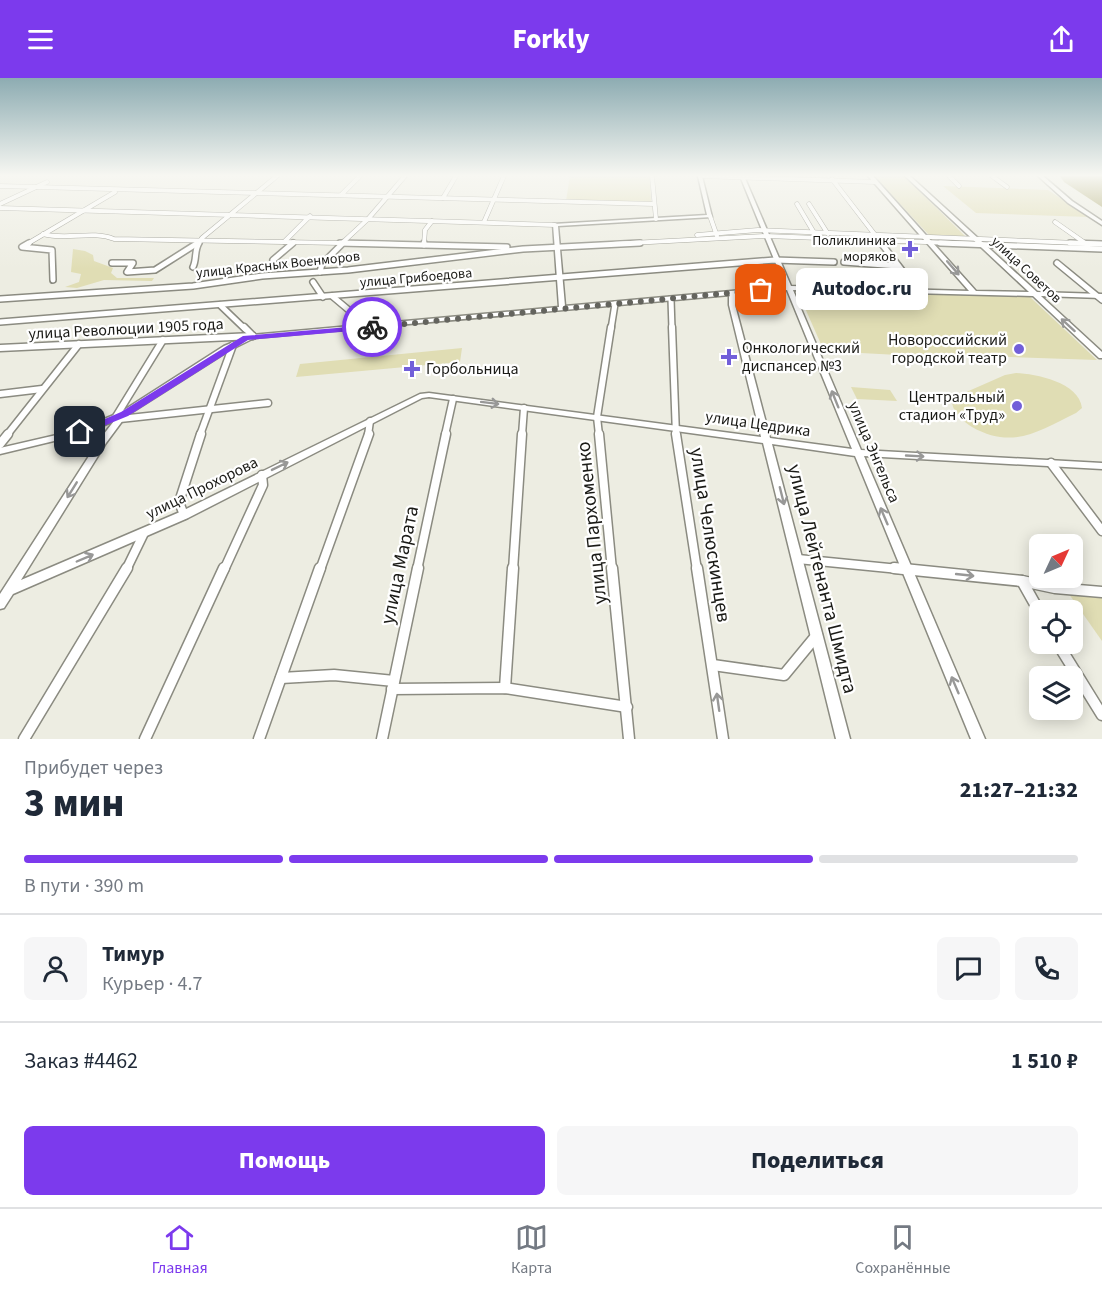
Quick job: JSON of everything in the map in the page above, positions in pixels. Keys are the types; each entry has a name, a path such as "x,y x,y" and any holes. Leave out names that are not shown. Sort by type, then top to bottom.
{"street":[{"path":"0,207 557,224 710,216"},
{"path":"53,280 52,250 22,247 88,207"},
{"path":"112,263 133,263 127,272 154,270 192,248 241,207"},
{"path":"320,272 322,264 378,207"},
{"path":"483,222 491,207"},
{"path":"654,207 656,219"},
{"path":"708,207 715,234 721,238"},
{"name":"улица Энгельса","path":"754,207 978,739"},
{"path":"799,207 817,238"},
{"path":"811,207 831,239"},
{"path":"852,207 918,291"},
{"path":"898,207 975,292"},
{"name":"улица Советов","path":"940,207 1102,356"},
{"path":"1077,207 1102,223"},
{"path":"284,242 310,216"},
{"path":"424,245 425,230 432,221"},
{"path":"1055,222 1102,255"},
{"path":"557,224 562,309"},
{"path":"43,234 105,236 114,239 502,247 765,233 828,233 1102,244"},
{"path":"558,244 721,238 765,233 831,239 1102,249"},
{"path":"193,267 196,261 195,250 200,239"},
{"path":"273,260 294,242"},
{"name":"улица Красных Военморов","path":"0,299 194,286 251,277 320,272 558,244"},
{"path":"487,253 502,247"},
{"name":"улица Грибоедова","path":"0,322 775,260 834,262"},
{"path":"844,262 898,266"},
{"path":"1057,263 1101,297"},
{"path":"313,282 323,297"},
{"path":"0,451 80,432 120,417 235,341 250,335 366,328 789,288 1101,297"},
{"name":"улица Лейтенанта Шмидта","path":"738,292 732,297 732,305 843,739"},
{"path":"332,296 363,322 366,328"},
{"name":"улица Челюскинцев","path":"671,299 675,428 723,739"},
{"name":"улица Пархоменко","path":"615,304 597,417 629,739"},
{"path":"220,305 250,335"},
{"path":"0,604 6,591 28,562 120,417 163,340"},
{"name":"улица Революции 1905 года","path":"0,348 163,340 235,341"},
{"path":"184,515 179,502 209,409 235,341"},
{"path":"0,444 79,344"},
{"path":"0,394 42,389"},
{"name":"улица Цедрика","path":"412,399 429,395 857,453 1102,466"},
{"name":"улица Прохорова","path":"6,591 184,515 412,399"},
{"name":"улица Марата","path":"382,739 453,399"},
{"path":"120,417 268,403"},
{"path":"505,688 524,408"},
{"path":"259,739 371,428 370,421"},
{"path":"80,432 99,433 103,441"},
{"path":"1051,463 1102,531"},
{"path":"145,739 263,484 262,475"},
{"path":"24,739 137,551 144,533"},
{"path":"798,559 1022,581 1055,588 1102,592"},
{"path":"28,562 28,573 31,576 52,572"},
{"path":"1022,581 1033,600"},
{"path":"713,665 784,675 817,635"},
{"path":"1064,654 1102,715"},
{"path":"281,678 334,675 393,685 505,688 627,707"}],"shaded area":[{"path":"903,207 935,207 965,236 929,235"},
{"path":"968,207 1074,207 1089,217 976,213"},
{"path":"73,249 85,251 93,255 94,261 113,268 111,273 117,278 154,278 152,281 104,280 77,288 65,287 79,282 81,274 71,272"},
{"path":"797,290 1030,297 1097,360 824,351"},
{"path":"462,348 460,362 296,377 300,364"},
{"name":"Центральный стадион «Труд»","path":"1016,373 1034,375 1065,386 1079,399 1082,408 1038,431 1013,437 987,434 972,427 957,414 952,403 955,397 1005,375"},
{"path":"851,387 890,390 897,401 857,399"},
{"path":"1069,594 1102,596 1102,641 1083,614 1083,600 1073,600"}],"way so far":[{"path":"372,327 761,290"}],"place":[{"name":"Поликлиника моряков","path":"910,249"},
{"name":"Autodoc.ru","path":"761,290"},
{"name":"Новороссийский городской театр","path":"1019,349"},
{"name":"Онкологический диспансер №3","path":"729,357"},
{"name":"Горбольница","path":"412,369"},
{"name":"Центральный стадион «Труд»","path":"1017,406"}],"route":[{"path":"80,432 124,414 246,338 372,327"}]}
